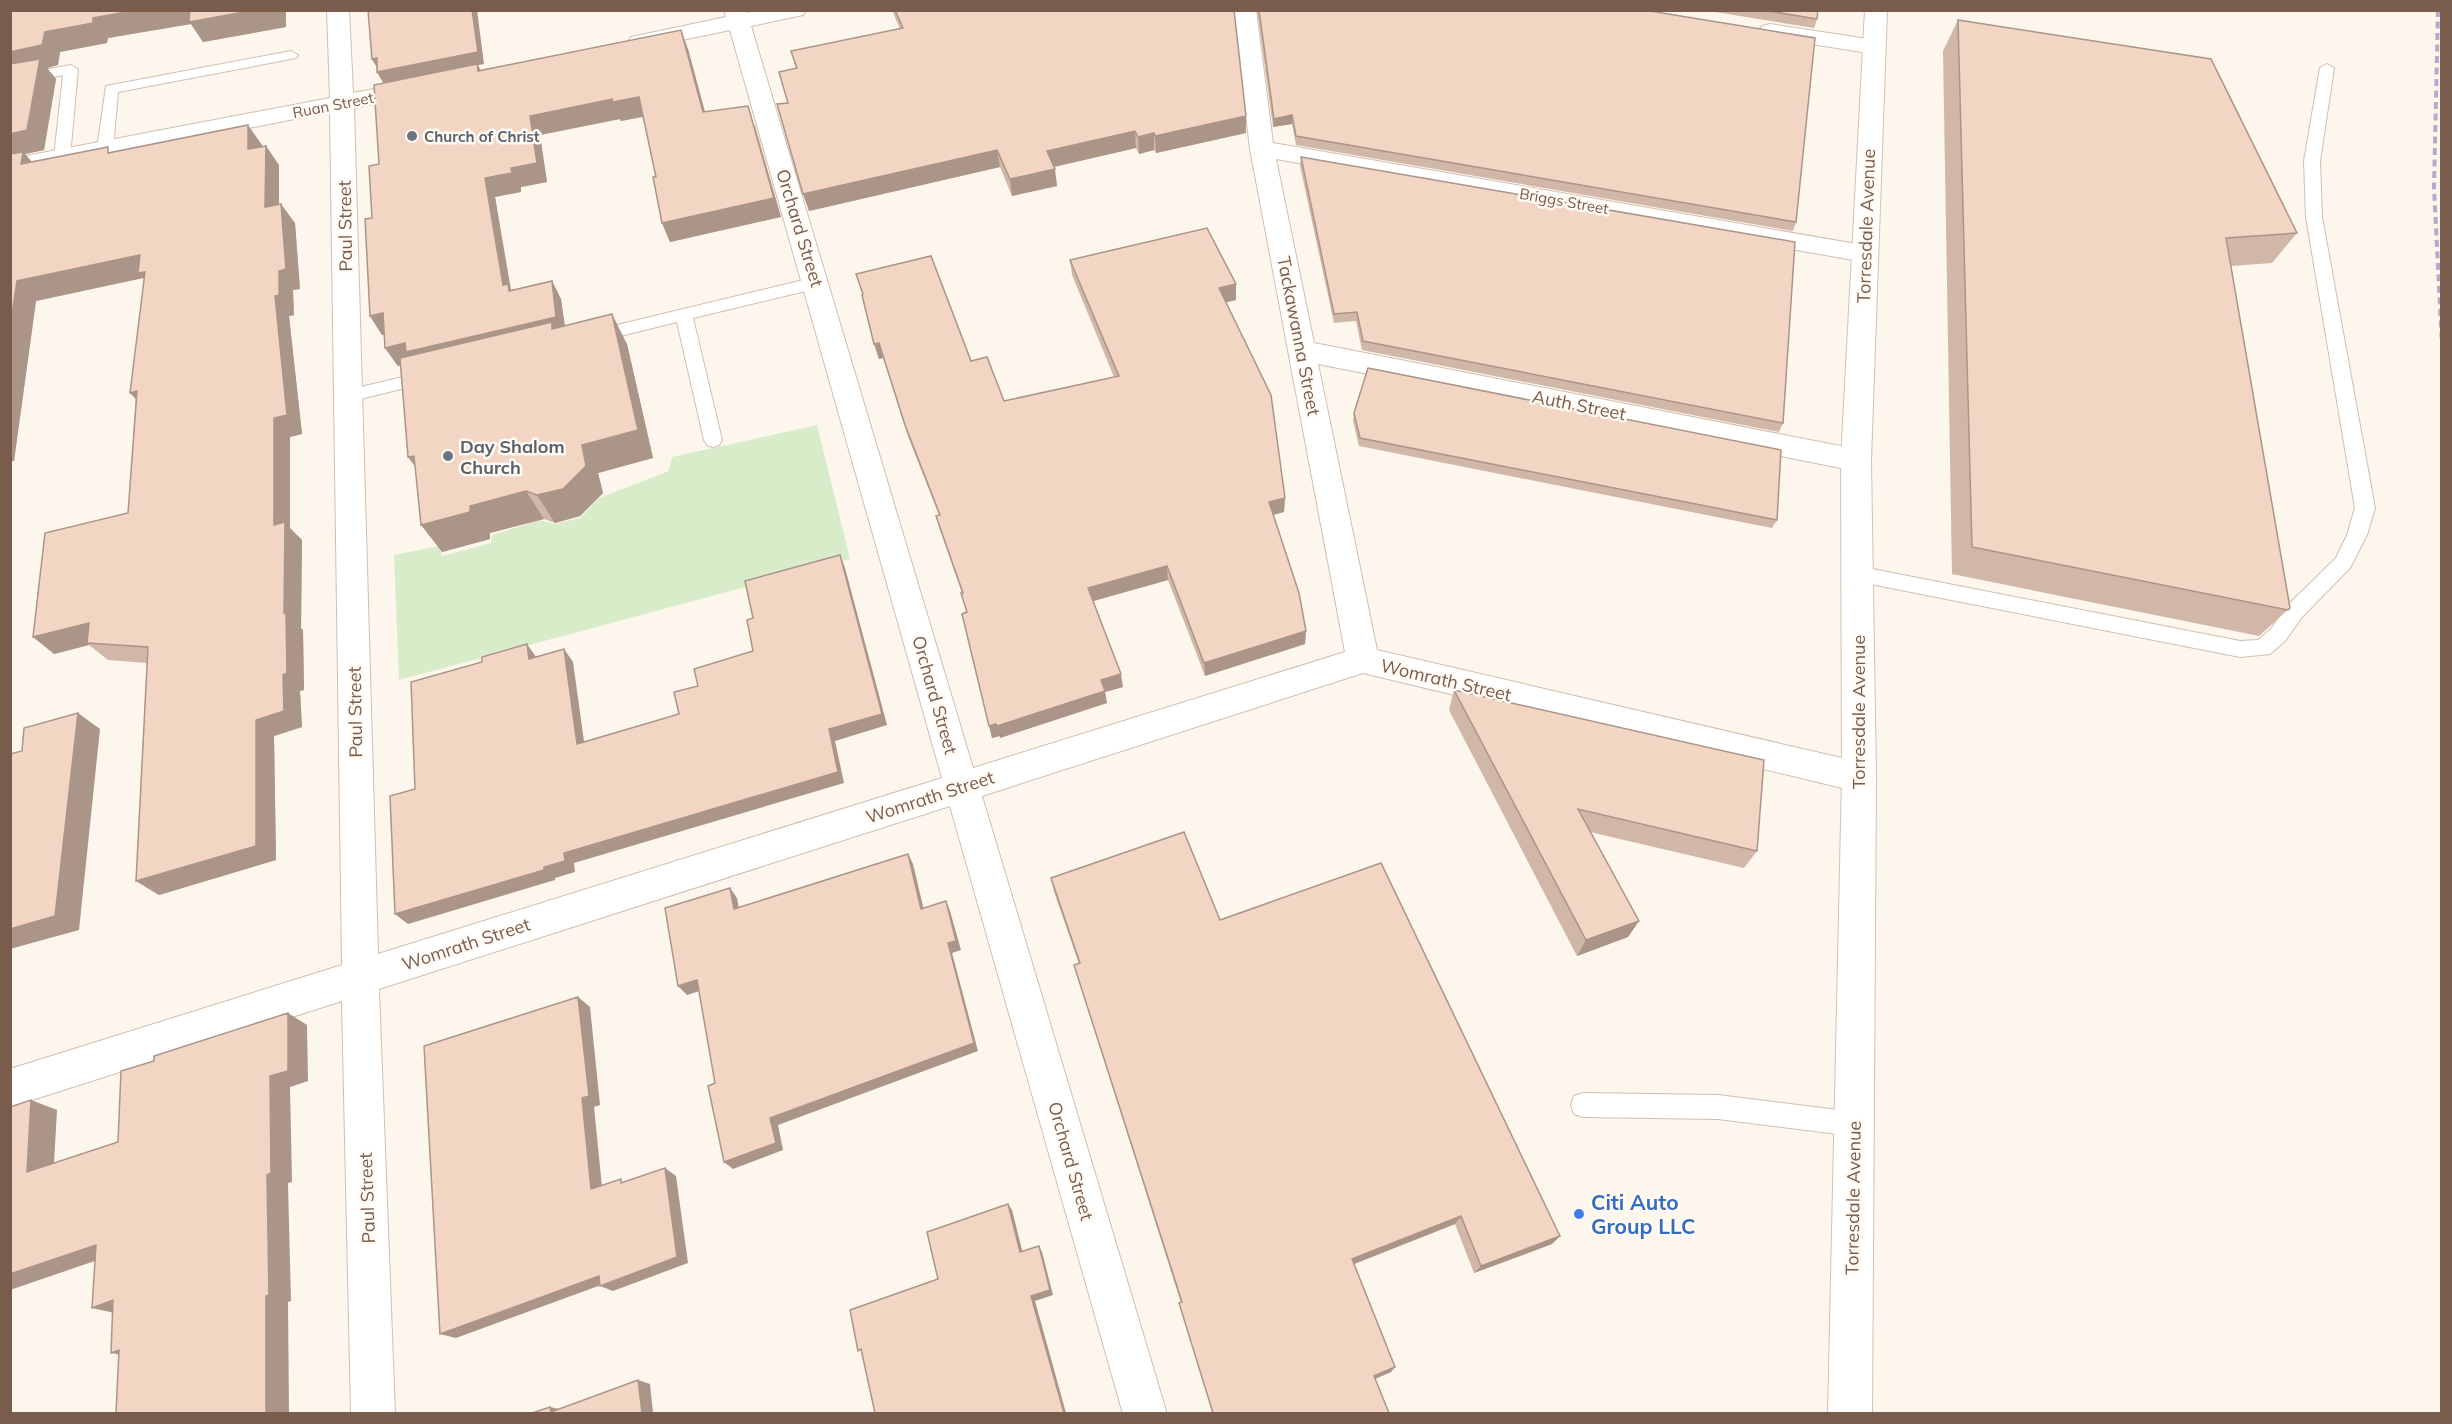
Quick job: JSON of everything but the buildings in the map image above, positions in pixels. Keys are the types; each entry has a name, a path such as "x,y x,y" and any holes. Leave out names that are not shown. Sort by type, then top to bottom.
{"street":[{"name":"Paul Street","path":"338,10 342,103 360,978 373,1413"},
{"path":"622,46 736,16 795,10"},
{"name":"Tackawanna Street","path":"1245,10 1262,149 1363,660"},
{"name":"Torresdale Avenue","path":"1850,1413 1859,777 1856,460 1876,10"},
{"name":"Orchard Street","path":"736,16 1145,1413"},
{"path":"1746,27 1874,47"},
{"name":"Ruan Street","path":"10,167 435,84"},
{"name":"Briggs Street","path":"1262,149 1865,253"},
{"name":"Auth Street","path":"1303,351 1856,460"},
{"name":"Womrath Street","path":"10,1088 1363,660 1859,777"}],"lane":[{"path":"105,149 111,89 291,55"},
{"path":"1857,574 2240,649 2264,648 2278,635 2295,611 2343,563 2357,535 2365,508 2314,217 2312,161 2327,68"},
{"path":"10,81 71,69 62,157"},
{"path":"579,340 816,283"},
{"path":"684,315 712,440"},
{"path":"348,396 441,374"},
{"path":"1583,1105 1718,1107 1854,1124"}],"green space":[{"path":"817,425 850,559 399,680 394,555 439,546 442,556 491,543 492,535 540,520 554,524 580,518 599,498 669,471 672,457"}],"railway":[{"path":"2438,10 2434,188 2442,345"}],"place":[{"name":"Church of Christ","path":"412,136"},
{"name":"Day Shalom Church","path":"448,456"},
{"name":"Citi Auto Group LLC","path":"1579,1214"}]}
